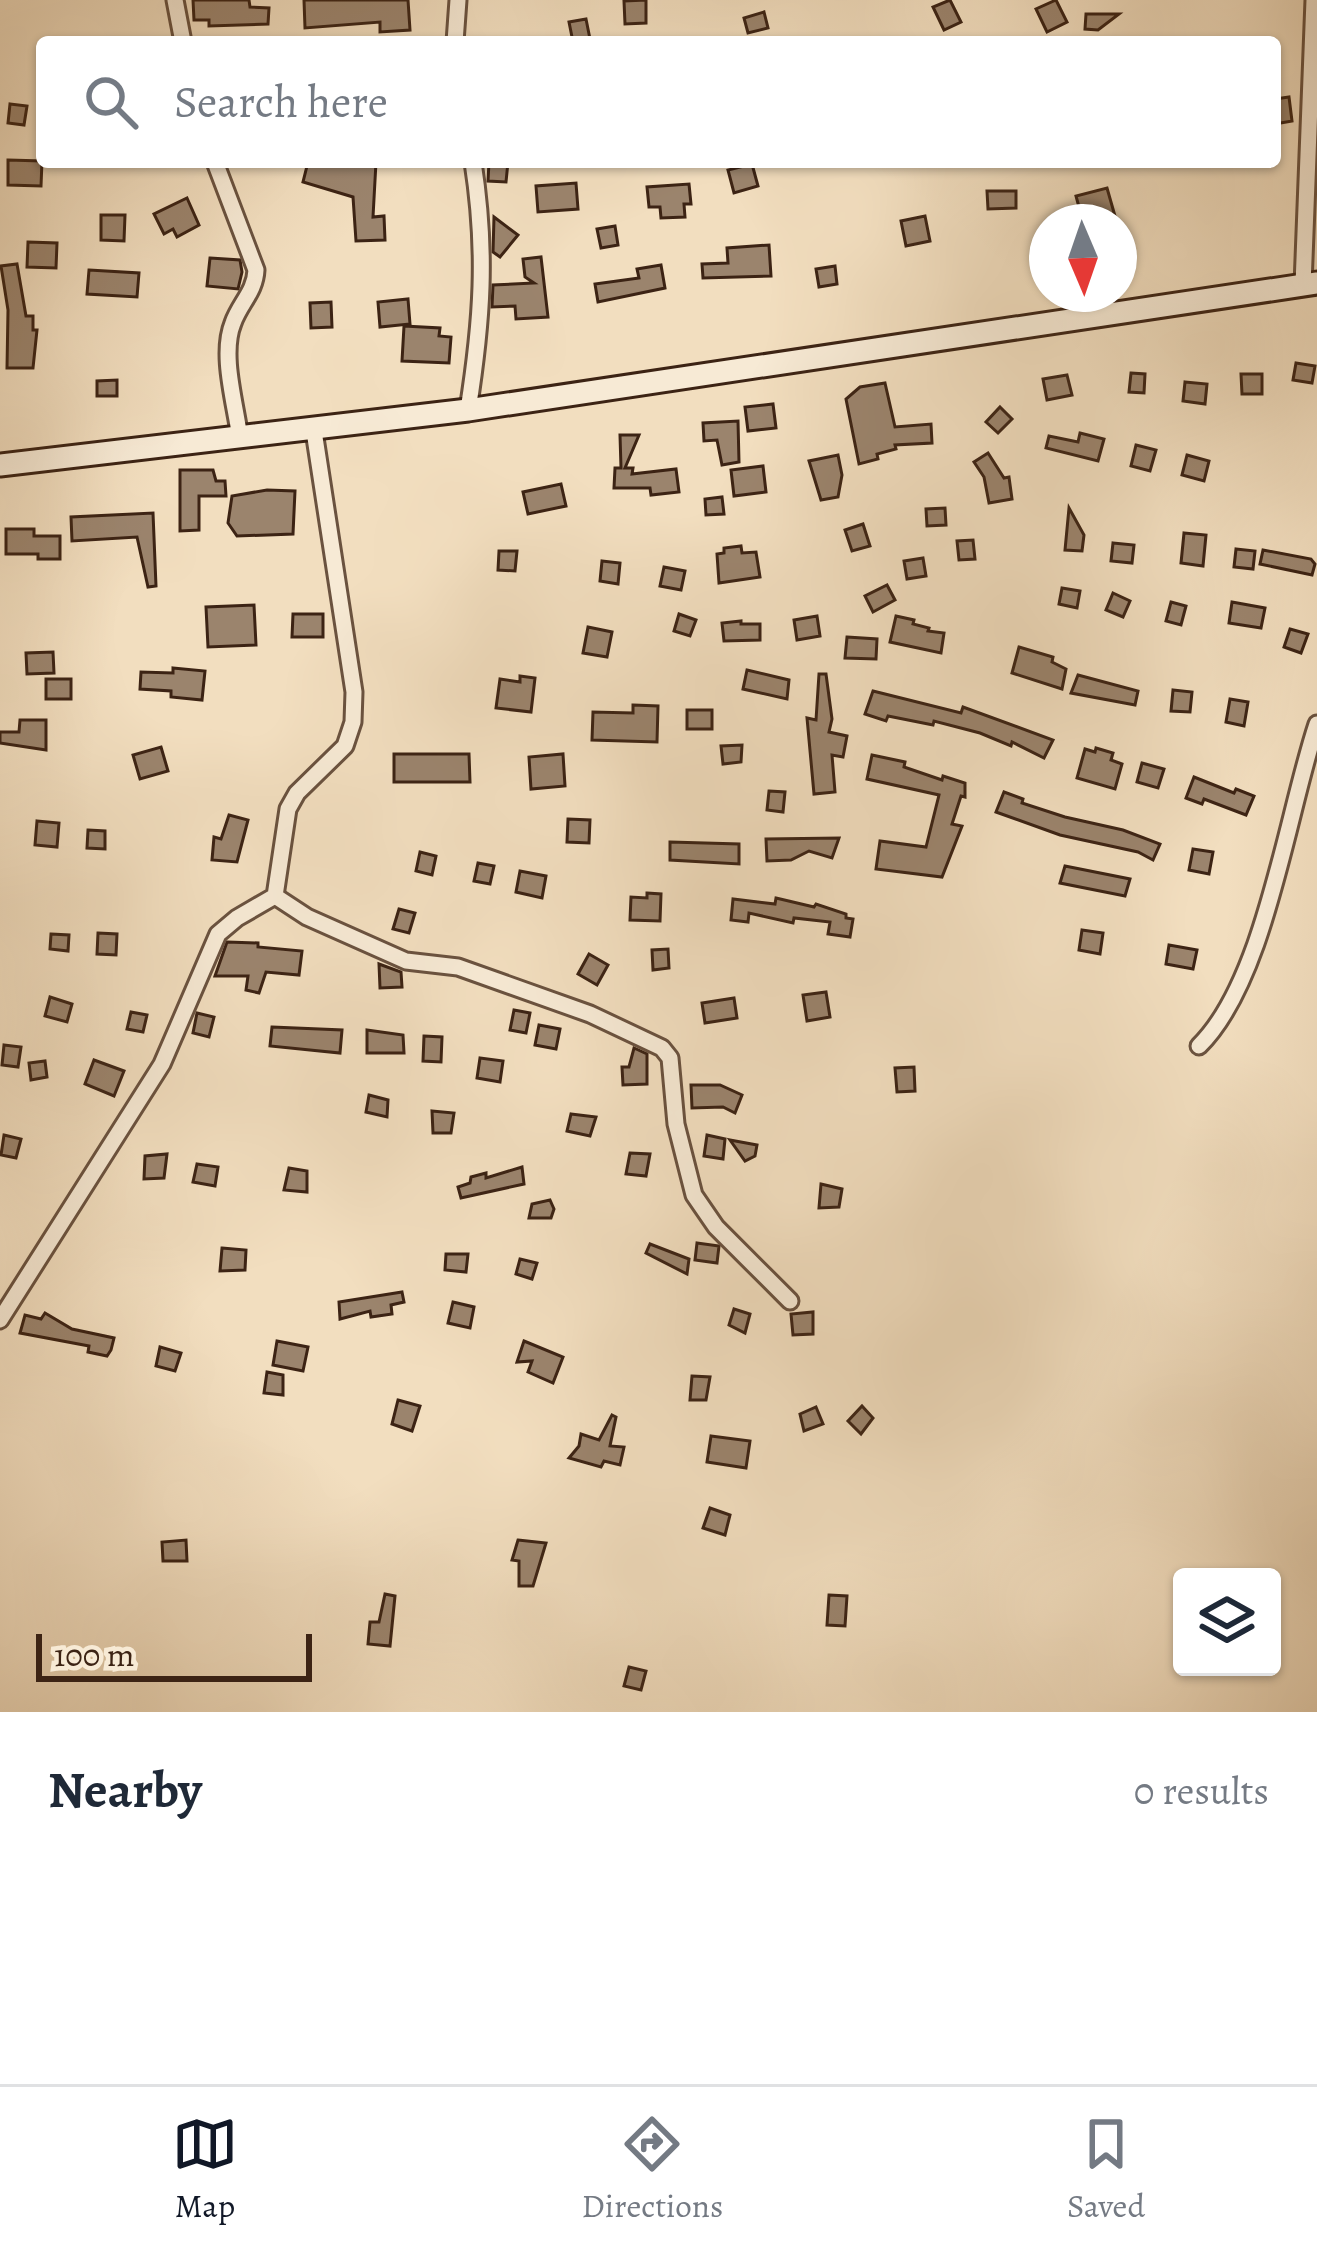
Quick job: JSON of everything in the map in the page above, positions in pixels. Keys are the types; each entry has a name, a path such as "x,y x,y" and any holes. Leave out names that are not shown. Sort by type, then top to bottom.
{"main road":[{"path":"0,465 468,410 1310,284"}],"street":[{"path":"175,0 182,36"},
{"path":"455,36 458,0"},
{"path":"1310,284 1314,0"},
{"path":"217,168 256,270 255,284 231,325 229,351 240,439"},
{"path":"468,410 483,313 480,207 474,168"},
{"path":"275,896 288,809 297,793 345,746 353,722 354,692 314,431"},
{"path":"1199,1046 1235,999 1317,724"},
{"path":"275,896 307,917 406,962 466,969 590,1013 662,1048 670,1058 676,1124 694,1195 716,1227 790,1301"},
{"path":"0,1320 162,1064 218,934 275,896"}],"building":[{"path":"193,0 249,0 250,7 269,8 268,24 209,26 209,20 194,20"},
{"path":"304,0 408,0 410,30 380,32 380,22 305,28"},
{"path":"646,0 646,23 625,24 624,1"},
{"path":"950,0 961,22 944,30 933,7"},
{"path":"1056,0 1067,22 1047,32 1036,9"},
{"path":"764,12 768,28 748,33 744,18"},
{"path":"1086,14 1119,14 1098,30 1085,29"},
{"path":"586,19 589,36 572,36 569,22"},
{"path":"1289,97 1292,121 1281,123 1281,98"},
{"path":"10,104 27,106 24,125 8,123"},
{"path":"8,160 36,161 36,168 42,168 41,186 8,185"},
{"path":"306,168 376,168 373,217 384,216 385,240 356,241 353,197 303,182"},
{"path":"489,168 507,168 506,182 488,181"},
{"path":"753,168 758,186 734,193 728,170"},
{"path":"576,183 578,209 538,212 536,186"},
{"path":"689,184 691,204 684,204 685,217 661,218 660,207 649,207 647,187"},
{"path":"1107,188 1112,204 1078,204 1076,196"},
{"path":"987,191 1016,191 1016,208 988,209"},
{"path":"187,198 199,225 177,237 173,229 164,234 154,214"},
{"path":"101,215 125,215 124,241 101,240"},
{"path":"925,216 930,241 906,246 901,221"},
{"path":"494,217 518,235 500,257 493,252"},
{"path":"615,226 618,245 601,248 597,229"},
{"path":"28,242 57,243 56,268 27,267"},
{"path":"769,245 771,276 703,278 702,264 728,263 727,248"},
{"path":"541,257 548,317 516,319 515,306 492,307 493,285 534,283 525,277 523,259"},
{"path":"210,258 240,260 238,289 207,286"},
{"path":"17,264 26,316 33,316 33,330 37,330 33,368 7,368 8,310 1,266"},
{"path":"661,265 665,288 598,302 595,284 639,278 637,269"},
{"path":"835,266 837,284 819,287 816,269"},
{"path":"89,270 139,273 137,297 87,294"},
{"path":"408,299 410,324 380,327 378,302"},
{"path":"331,302 332,327 311,328 310,303"},
{"path":"404,326 440,328 439,336 451,337 449,363 402,361"},
{"path":"1296,363 1315,366 1312,383 1293,380"},
{"path":"1131,373 1145,374 1144,393 1129,392"},
{"path":"1241,374 1262,374 1262,394 1242,394"},
{"path":"1067,375 1072,395 1047,400 1043,379"},
{"path":"117,380 117,396 97,396 97,381"},
{"path":"1185,382 1207,384 1205,404 1183,401"},
{"path":"885,383 895,427 931,424 932,443 895,445 896,449 877,454 878,459 859,464 846,399 860,387"},
{"path":"773,404 776,428 748,431 745,407"},
{"path":"1000,407 1012,419 998,433 986,422"},
{"path":"738,421 739,462 722,465 717,440 704,441 703,423"},
{"path":"1080,433 1104,439 1098,461 1046,448 1049,436 1078,442"},
{"path":"620,435 639,435 625,468 633,468 632,474 676,469 679,492 651,495 650,488 614,488 615,468 621,468"},
{"path":"1136,445 1156,450 1150,471 1131,466"},
{"path":"988,453 1004,478 1009,477 1012,499 989,503 984,477 974,462"},
{"path":"838,455 842,475 838,497 821,500 809,461"},
{"path":"1187,455 1209,461 1204,481 1182,475"},
{"path":"763,466 766,492 734,496 731,470"},
{"path":"180,470 213,470 216,481 225,481 226,496 199,496 199,530 180,531"},
{"path":"561,484 566,506 528,514 523,492"},
{"path":"295,491 293,534 237,536 228,523 232,496"},
{"path":"722,497 724,514 706,515 705,499"},
{"path":"945,508 946,525 927,526 926,509"},
{"path":"1069,508 1084,535 1082,551 1065,550"},
{"path":"153,513 156,586 148,587 137,537 72,541 71,517"},
{"path":"863,524 870,546 852,551 845,530"},
{"path":"6,529 60,536 60,559 6,554"},
{"path":"1184,533 1206,535 1203,566 1181,563"},
{"path":"973,540 975,559 959,560 957,541"},
{"path":"1113,543 1134,545 1132,563 1111,561"},
{"path":"741,546 742,553 756,552 760,577 719,583 717,554"},
{"path":"1236,549 1255,551 1253,569 1234,567"},
{"path":"1263,550 1311,559 1315,564 1312,575 1260,564"},
{"path":"499,551 517,551 515,571 498,570"},
{"path":"923,558 926,576 907,579 904,561"},
{"path":"602,561 620,563 618,584 600,581"},
{"path":"664,567 685,571 681,590 660,586"},
{"path":"887,585 895,600 873,612 865,596"},
{"path":"1062,588 1080,591 1077,608 1059,604"},
{"path":"1113,593 1130,601 1123,617 1106,610"},
{"path":"1171,602 1186,606 1181,625 1166,621"},
{"path":"1232,602 1265,608 1261,628 1229,623"},
{"path":"254,605 256,645 208,647 206,607"},
{"path":"293,614 323,614 323,637 292,637"},
{"path":"679,614 696,620 690,636 674,631"},
{"path":"817,616 820,636 797,640 794,620"},
{"path":"896,616 944,633 941,653 890,642"},
{"path":"722,623 760,624 760,640 724,641"},
{"path":"588,627 612,632 607,657 583,653"},
{"path":"1290,629 1308,634 1301,653 1284,647"},
{"path":"847,637 877,639 876,659 845,658"},
{"path":"1019,647 1053,657 1052,662 1066,669 1062,689 1012,673"},
{"path":"53,652 54,673 27,674 26,653"},
{"path":"173,668 205,671 202,700 140,689 141,672 173,673"},
{"path":"747,670 789,680 787,699 743,689"},
{"path":"819,674 826,674 832,719 829,732 847,736 843,757 832,755 835,792 814,794 807,718 816,720"},
{"path":"1078,675 1138,691 1135,705 1071,693"},
{"path":"520,676 535,678 531,712 496,708 500,679 520,682"},
{"path":"46,679 71,679 71,699 46,699"},
{"path":"1173,690 1192,692 1190,712 1171,711"},
{"path":"873,691 961,713 963,707 1053,740 1044,758 1012,742 1011,746 934,721 933,725 888,716 886,721 865,714"},
{"path":"1230,699 1248,702 1244,726 1226,722"},
{"path":"633,705 658,706 657,742 592,740 593,712 633,713"},
{"path":"687,710 712,710 712,729 687,729"},
{"path":"20,720 46,720 46,750 0,743 0,732 19,732"},
{"path":"742,745 741,762 723,764 721,746"},
{"path":"161,747 168,771 140,779 133,755"},
{"path":"1096,748 1113,753 1111,760 1122,764 1115,789 1077,778 1085,749 1095,752"},
{"path":"394,754 469,754 470,782 394,782"},
{"path":"563,754 565,786 531,789 529,757"},
{"path":"872,755 905,762 904,767 942,780 943,776 965,783 965,797 961,796 952,824 962,826 942,877 876,869 880,841 926,847 939,795 867,779"},
{"path":"1142,763 1164,769 1158,788 1137,782"},
{"path":"1194,777 1254,796 1246,815 1204,799 1202,804 1186,798"},
{"path":"769,791 785,792 783,812 767,810"},
{"path":"1004,792 1023,799 1022,803 1160,844 1153,860 1138,852 1060,835 996,812"},
{"path":"229,815 248,820 237,862 212,860 214,837 221,839"},
{"path":"568,819 590,820 589,843 567,842"},
{"path":"37,821 59,823 57,847 35,845"},
{"path":"88,830 105,831 105,849 87,848"},
{"path":"839,838 832,858 809,851 791,860 767,861 766,839"},
{"path":"670,842 739,844 739,864 670,860"},
{"path":"1193,849 1213,852 1209,874 1189,870"},
{"path":"420,852 436,856 432,875 416,871"},
{"path":"478,863 494,866 490,884 474,881"},
{"path":"1065,866 1130,879 1125,896 1060,883"},
{"path":"520,871 546,876 542,898 516,892"},
{"path":"647,893 661,894 660,921 630,920 631,897 647,898"},
{"path":"776,898 846,914 853,919 850,937 828,934 830,922 794,918 793,923 749,913 748,922 731,920 733,899 775,904"},
{"path":"399,909 415,913 409,933 393,929"},
{"path":"1082,930 1103,933 1100,954 1079,950"},
{"path":"98,933 117,934 116,955 97,954"},
{"path":"51,934 69,935 68,951 50,949"},
{"path":"227,942 302,951 299,975 266,972 259,993 246,990 248,976 215,976"},
{"path":"1169,945 1197,950 1193,969 1166,964"},
{"path":"668,949 669,968 653,970 652,950"},
{"path":"589,954 608,965 597,985 578,974"},
{"path":"379,964 401,972 402,987 380,988"},
{"path":"826,992 830,1017 807,1021 803,995"},
{"path":"50,997 72,1004 67,1022 45,1016"},
{"path":"734,998 737,1018 705,1023 702,1003"},
{"path":"514,1010 530,1013 526,1033 510,1030"},
{"path":"131,1012 147,1015 143,1032 127,1029"},
{"path":"197,1013 214,1017 209,1037 193,1033"},
{"path":"539,1025 560,1029 556,1049 535,1045"},
{"path":"272,1027 342,1030 340,1053 270,1046"},
{"path":"367,1030 403,1035 404,1053 367,1053"},
{"path":"424,1036 442,1037 441,1062 423,1061"},
{"path":"4,1045 21,1047 18,1067 2,1065"},
{"path":"634,1048 647,1054 647,1084 623,1085 622,1067 629,1067"},
{"path":"480,1058 503,1061 500,1082 477,1078"},
{"path":"94,1060 124,1071 114,1096 85,1084"},
{"path":"45,1061 47,1077 31,1080 29,1063"},
{"path":"914,1067 915,1091 897,1092 895,1068"},
{"path":"691,1085 720,1085 742,1095 735,1113 723,1107 692,1108"},
{"path":"369,1095 388,1100 387,1117 366,1112"},
{"path":"432,1111 454,1113 451,1133 433,1133"},
{"path":"571,1114 596,1117 590,1136 567,1131"},
{"path":"4,1135 21,1139 16,1158 1,1155"},
{"path":"707,1135 725,1139 723,1159 704,1156"},
{"path":"730,1140 757,1145 755,1156 745,1161"},
{"path":"630,1153 650,1154 646,1176 626,1174"},
{"path":"167,1154 164,1178 144,1179 145,1156"},
{"path":"197,1164 218,1167 215,1186 193,1182"},
{"path":"522,1167 524,1184 461,1198 458,1187 470,1183 471,1177 486,1173 486,1178"},
{"path":"289,1168 307,1171 307,1192 284,1190"},
{"path":"821,1184 842,1189 839,1207 819,1208"},
{"path":"550,1200 551,1218 529,1218 532,1204"},
{"path":"697,1243 719,1246 717,1263 695,1260"},
{"path":"650,1244 689,1259 687,1274 646,1253"},
{"path":"222,1248 246,1250 245,1270 220,1271"},
{"path":"446,1254 468,1254 466,1272 445,1270"},
{"path":"520,1259 537,1263 532,1279 516,1274"},
{"path":"402,1292 404,1302 391,1305 392,1314 371,1317 370,1311 340,1319 339,1302"},
{"path":"453,1302 474,1307 470,1328 448,1323"},
{"path":"734,1309 750,1314 745,1333 729,1325"},
{"path":"813,1312 813,1334 793,1335 791,1314"},
{"path":"45,1313 72,1329 114,1338 111,1350 107,1356 88,1352 89,1346 20,1333 25,1315 41,1319"},
{"path":"277,1341 308,1347 303,1371 273,1365"},
{"path":"524,1341 563,1357 553,1383 528,1372 532,1361 517,1362"},
{"path":"160,1347 181,1353 175,1371 156,1366"},
{"path":"267,1372 283,1375 283,1395 264,1393"},
{"path":"692,1376 710,1377 706,1400 690,1400"},
{"path":"398,1400 420,1406 412,1431 392,1424"},
{"path":"862,1406 873,1418 861,1434 848,1421"},
{"path":"816,1407 823,1424 804,1431 800,1414"},
{"path":"612,1415 616,1417 610,1446 624,1447 620,1465 604,1461 601,1467 569,1458 581,1434 599,1440"},
{"path":"711,1436 750,1441 746,1468 707,1462"},
{"path":"710,1508 730,1515 725,1535 703,1528"},
{"path":"186,1540 187,1561 163,1561 162,1542"},
{"path":"518,1540 546,1543 533,1586 519,1586 519,1561 512,1560"},
{"path":"385,1594 395,1596 390,1646 368,1644 370,1622 379,1622"},
{"path":"829,1595 847,1596 845,1626 827,1625"},
{"path":"629,1667 646,1671 641,1690 624,1686"}]}
